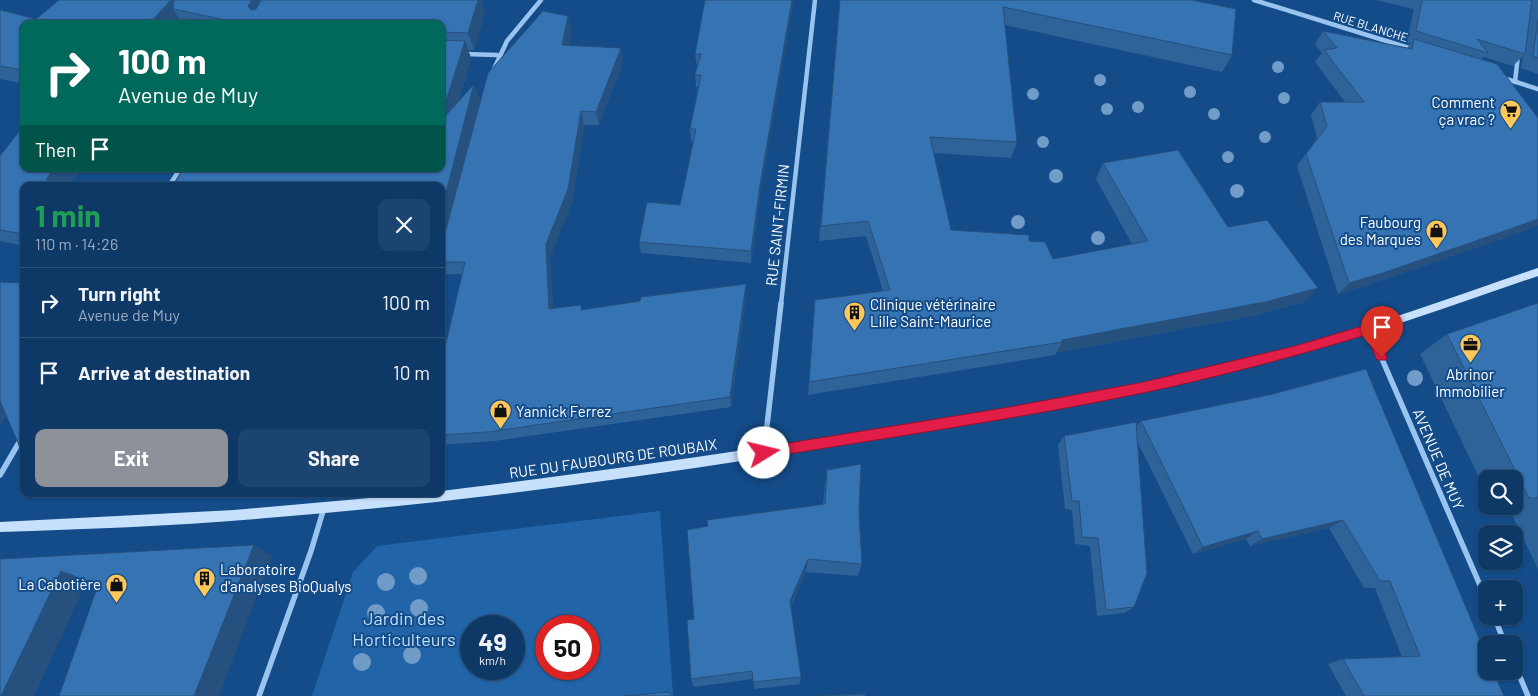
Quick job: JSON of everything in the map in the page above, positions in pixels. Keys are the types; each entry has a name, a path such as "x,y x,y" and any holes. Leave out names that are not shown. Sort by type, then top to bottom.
{"main road":[{"name":"RUE DU FAUBOURG DE ROUBAIX","path":"445,494 494,490 764,453 1144,388 1295,351 1369,329 1538,272"},
{"name":"RUE DU FAUBOURG DE ROUBAIX","path":"0,527 261,514 324,508 398,497"}],"street":[{"path":"493,72 497,55 504,43 541,0"},
{"name":"RUE SAINT-FIRMIN","path":"764,453 815,0"},
{"name":"RUE BLANCHE","path":"1254,0 1418,51"},
{"path":"1515,82 1520,46"},
{"path":"460,54 497,55"},
{"path":"1499,77 1538,89"},
{"name":"AVENUE DE MUY","path":"1369,329 1478,581"},
{"path":"0,475 20,441"},
{"path":"258,696 311,551 324,508"},
{"path":"1521,680 1528,696"}],"green space":[{"name":"Jardin des Horticulteurs","path":"660,511 673,696 312,696 353,572 377,546"}],"building":[{"path":"59,0 171,0 153,20 20,20 20,69 0,66 0,10 36,19"},
{"path":"174,0 252,0 248,6 251,10 256,9 261,0 478,0 468,33 445,32 445,20 226,20 173,9"},
{"path":"705,0 792,0 760,185 751,251 639,242 647,202 680,205 696,129 690,129 701,75 695,75 701,54 695,54"},
{"path":"840,0 1192,0 1236,9 1232,55 1003,7 1017,142 930,137 951,230 1029,235 1029,241 1045,242 1053,259 1148,241 1103,163 1178,150 1228,227 1267,220 1318,288 1265,302 1062,340 1062,342 809,382 815,300 890,290 868,221 821,226"},
{"path":"1422,0 1532,0 1525,54 1477,39 1488,53 1416,31"},
{"path":"543,11 568,16 562,45 621,48 596,112 581,111 568,189 546,244 549,309 581,305 581,310 640,301 641,297 746,284 730,397 488,432 445,435 445,347 465,262 445,262 445,233 488,73"},
{"path":"1538,19 1538,58 1533,56"},
{"path":"1323,31 1412,49 1414,39 1497,64 1538,118 1538,219 1349,283 1306,154 1327,126 1320,102 1364,102 1324,50 1337,48"},
{"path":"445,40 465,41 445,104"},
{"path":"474,84 445,196 445,182 175,182 181,172 445,172 445,117"},
{"path":"20,130 20,172 51,172 46,180 82,182 20,182 20,233 0,230 0,156"},
{"path":"0,282 20,283 20,448 0,401"},
{"path":"1538,303 1538,498 1529,498 1523,486 1523,470 1515,470 1447,334"},
{"path":"1366,369 1478,636 1478,680 1497,680 1504,696 1364,696 1343,659 1420,656 1390,581 1380,581 1343,520 1262,539 1258,531 1203,547 1141,421 1269,395"},
{"path":"1136,422 1147,573 1134,607 1106,610 1098,538 1082,537 1079,501 1072,501 1064,436"},
{"path":"861,464 859,512 862,564 808,559 790,601 801,677 753,682 752,671 691,679 687,620 694,619 687,530 708,526 707,520 825,504 827,470"},
{"path":"254,545 194,696 59,696 98,585 61,571 0,696 0,559"},
{"path":"670,692 670,696 624,696"},
{"path":"865,694 865,696 818,696"}],"place":[{"name":"Comment ça vrac ?","path":"1511,130"},
{"name":"Faubourg des Marques","path":"1437,250"},
{"name":"Clinique vétérinaire Lille Saint-Maurice","path":"854,332"},
{"name":"Abrinor Immobilier","path":"1470,364"},
{"name":"Yannick Ferrez","path":"500,430"},
{"name":"Laboratoire d'analyses BioQualys","path":"204,597"},
{"name":"La Cabotière","path":"117,603"}],"route":[{"path":"764,453 1144,388 1295,351 1369,329 1382,357"}]}
